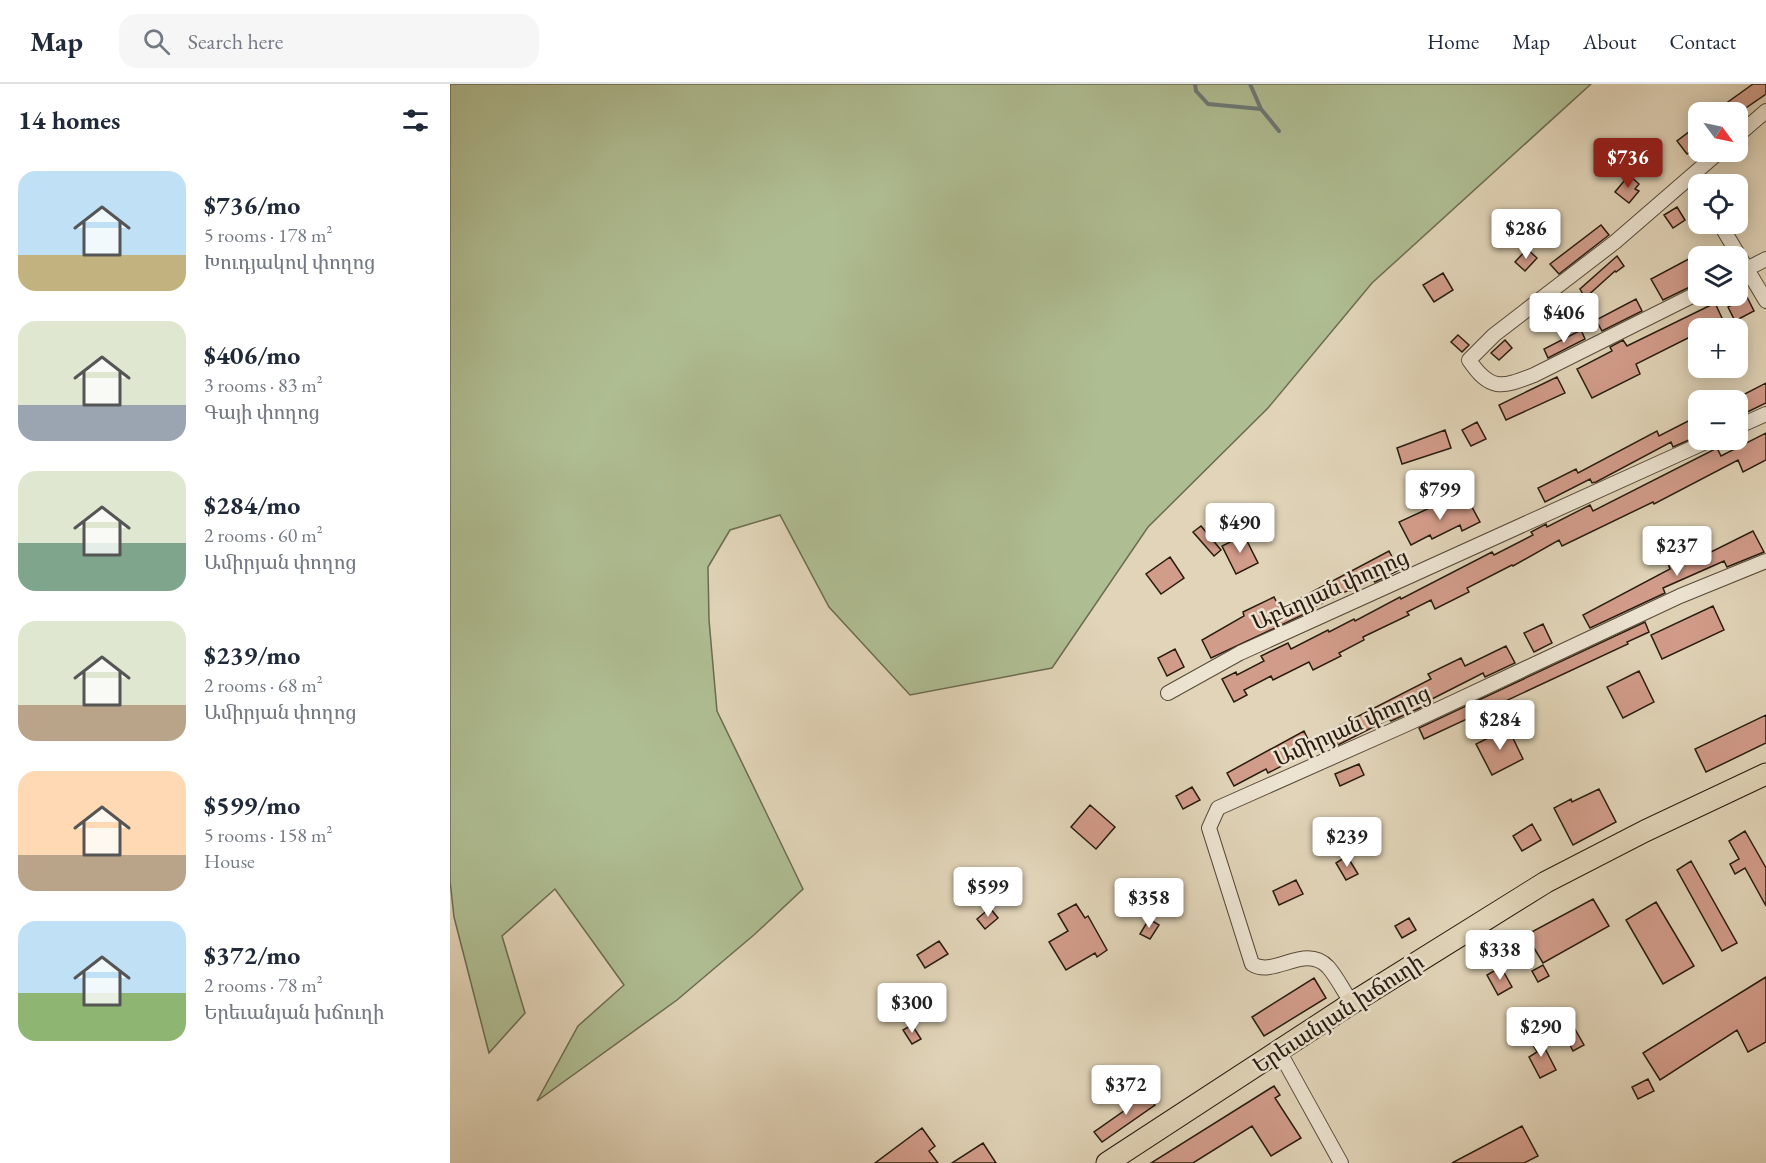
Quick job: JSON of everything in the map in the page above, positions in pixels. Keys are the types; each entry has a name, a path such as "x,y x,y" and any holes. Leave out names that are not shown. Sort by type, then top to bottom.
{"highway":[{"name":"Երեւանյան խճուղի","path":"1107,1163 1352,1003 1546,882 1645,831 1766,774"}],"street":[{"path":"1748,127 1766,111"},
{"path":"1701,174 1711,162"},
{"path":"1688,186 1494,335 1469,360 1487,381 1502,386 1514,383 1688,298"},
{"path":"1748,269 1766,259"},
{"path":"1748,280 1766,302"},
{"path":"1748,422 1766,414"},
{"name":"Աբեղյան փողոց","path":"1168,693 1240,653 1688,450"},
{"name":"Ամիրյան փողոց","path":"1352,1003 1328,967 1317,959 1293,959 1266,968 1258,968 1252,964 1209,828 1218,808 1407,724 1680,597 1766,561"},
{"path":"1279,1051 1341,1163"}],"green space":[{"path":"450,84 1591,84 1372,283 1268,408 1148,527 1052,668 910,695 829,607 780,515 730,530 708,567 709,620 717,711 803,889 755,934 677,1000 537,1101 578,1026 624,985 555,889 502,936 525,1013 489,1053 454,917 450,881"}],"building":[{"path":"1753,84 1766,84 1766,94 1748,106 1748,102 1728,102"},
{"path":"1688,133 1688,153 1687,154 1677,141"},
{"path":"1628,147 1639,156 1623,175 1612,166"},
{"path":"1629,175 1639,184 1635,189 1639,191 1629,203 1615,192"},
{"path":"1677,207 1685,220 1673,228 1664,215"},
{"path":"1601,225 1609,235 1559,274 1550,264"},
{"path":"1527,249 1537,258 1525,271 1515,262"},
{"path":"1617,256 1624,266 1615,271 1585,298 1580,289"},
{"path":"1688,259 1688,288 1663,300 1651,279"},
{"path":"1443,273 1453,290 1434,302 1423,285"},
{"path":"1636,299 1642,311 1602,331 1596,320"},
{"path":"1748,299 1754,311 1741,318 1734,318 1728,307 1748,306"},
{"path":"1709,306 1716,306 1722,318 1688,318 1688,338 1636,364 1640,374 1592,398 1577,369 1612,351 1610,347 1623,340 1627,346"},
{"path":"1581,330 1585,339 1548,358 1544,349"},
{"path":"1458,335 1469,345 1462,352 1451,342"},
{"path":"1505,340 1512,348 1499,360 1491,353"},
{"path":"1557,377 1565,393 1506,420 1499,405"},
{"path":"1766,383 1766,403 1748,412 1748,392"},
{"path":"1688,421 1688,440 1673,447 1671,442 1596,482 1592,483 1590,479 1545,502 1538,488 1576,469 1578,473 1657,431 1659,436"},
{"path":"1477,422 1486,439 1471,446 1462,430"},
{"path":"1445,430 1451,448 1402,464 1397,448"},
{"path":"1766,433 1766,460 1743,472 1738,460 1654,504 1653,502 1562,546 1559,540 1467,588 1469,592 1435,609 1431,600 1407,612 1409,615 1363,637 1364,640 1339,653 1341,656 1313,670 1309,662 1273,680 1271,676 1244,690 1247,695 1234,702 1222,679 1236,672 1237,675 1264,661 1261,656 1288,643 1291,649 1328,630 1329,632 1354,619 1355,621 1400,597 1401,599 1492,552 1494,555 1533,535 1531,532 1546,524 1547,527 1590,505 1593,511 1713,450 1718,450 1721,456 1733,450 1748,450 1748,442"},
{"path":"1466,496 1480,522 1462,531 1460,525 1432,539 1430,535 1411,545 1399,522 1436,505 1438,510"},
{"path":"1201,526 1221,550 1214,556 1193,532"},
{"path":"1753,531 1764,552 1727,567 1724,561 1663,588 1665,593 1590,628 1583,615 1670,569 1668,564 1708,547 1711,552"},
{"path":"1244,535 1258,563 1236,574 1222,546"},
{"path":"1389,551 1399,570 1375,582 1373,580 1349,590 1312,608 1313,610 1211,658 1202,640 1244,616 1243,612 1274,597 1280,609"},
{"path":"1170,557 1184,578 1161,594 1146,574"},
{"path":"1713,606 1724,630 1662,659 1651,635"},
{"path":"1645,622 1649,632 1627,642 1628,644 1424,739 1419,728"},
{"path":"1543,624 1552,643 1534,652 1524,633"},
{"path":"1506,646 1515,663 1485,677 1483,673 1432,699 1433,702 1391,721 1389,719 1338,745 1331,730 1431,679 1428,674 1461,658 1465,666"},
{"path":"1175,649 1184,667 1167,676 1158,658"},
{"path":"1639,671 1654,702 1623,718 1607,687"},
{"path":"1766,715 1766,743 1706,772 1695,749"},
{"path":"1508,728 1523,759 1492,775 1476,744"},
{"path":"1304,731 1313,750 1268,773 1266,769 1234,786 1227,773"},
{"path":"1359,764 1364,775 1340,786 1335,774"},
{"path":"1192,787 1200,800 1183,809 1176,796"},
{"path":"1599,789 1616,822 1573,845 1554,808"},
{"path":"1090,805 1115,827 1096,849 1071,827"},
{"path":"1532,824 1541,840 1522,851 1513,836"},
{"path":"1745,831 1766,868 1766,906 1745,868 1735,874 1730,864 1739,859 1729,841"},
{"path":"1347,856 1358,874 1346,880 1336,863"},
{"path":"1691,861 1737,943 1722,951 1677,870"},
{"path":"1296,880 1303,894 1279,905 1273,891"},
{"path":"1593,899 1609,926 1543,963 1526,935"},
{"path":"1656,902 1694,966 1663,984 1626,920"},
{"path":"1076,904 1085,918 1088,916 1107,950 1097,957 1095,953 1066,970 1049,942 1068,931 1058,914"},
{"path":"990,908 998,918 985,929 977,919"},
{"path":"1409,918 1416,930 1402,938 1395,926"},
{"path":"1149,919 1159,925 1150,939 1140,934"},
{"path":"939,941 948,954 925,968 917,955"},
{"path":"1543,965 1549,976 1538,982 1532,971"},
{"path":"1501,967 1512,987 1498,995 1487,975"},
{"path":"1766,977 1766,1042 1748,1052 1737,1030 1660,1080 1643,1053"},
{"path":"1314,978 1326,998 1264,1036 1252,1017"},
{"path":"1572,1024 1584,1045 1573,1051 1562,1030"},
{"path":"912,1025 921,1039 912,1044 903,1030"},
{"path":"1537,1033 1556,1070 1540,1078 1529,1057 1537,1052 1529,1038"},
{"path":"1648,1079 1654,1091 1638,1099 1632,1087"},
{"path":"1274,1086 1280,1095 1275,1098 1301,1138 1271,1156 1252,1126 1193,1163 1151,1163"},
{"path":"1145,1091 1155,1105 1102,1142 1094,1132 1128,1108 1126,1105"},
{"path":"1522,1126 1538,1156 1524,1163 1452,1163"},
{"path":"922,1128 935,1146 929,1151 938,1163 875,1163"},
{"path":"983,1143 996,1163 952,1163"}],"waterway":[{"path":"1195,84 1196,91 1208,104 1261,109 1279,131"},
{"path":"1250,84 1261,109"}]}
